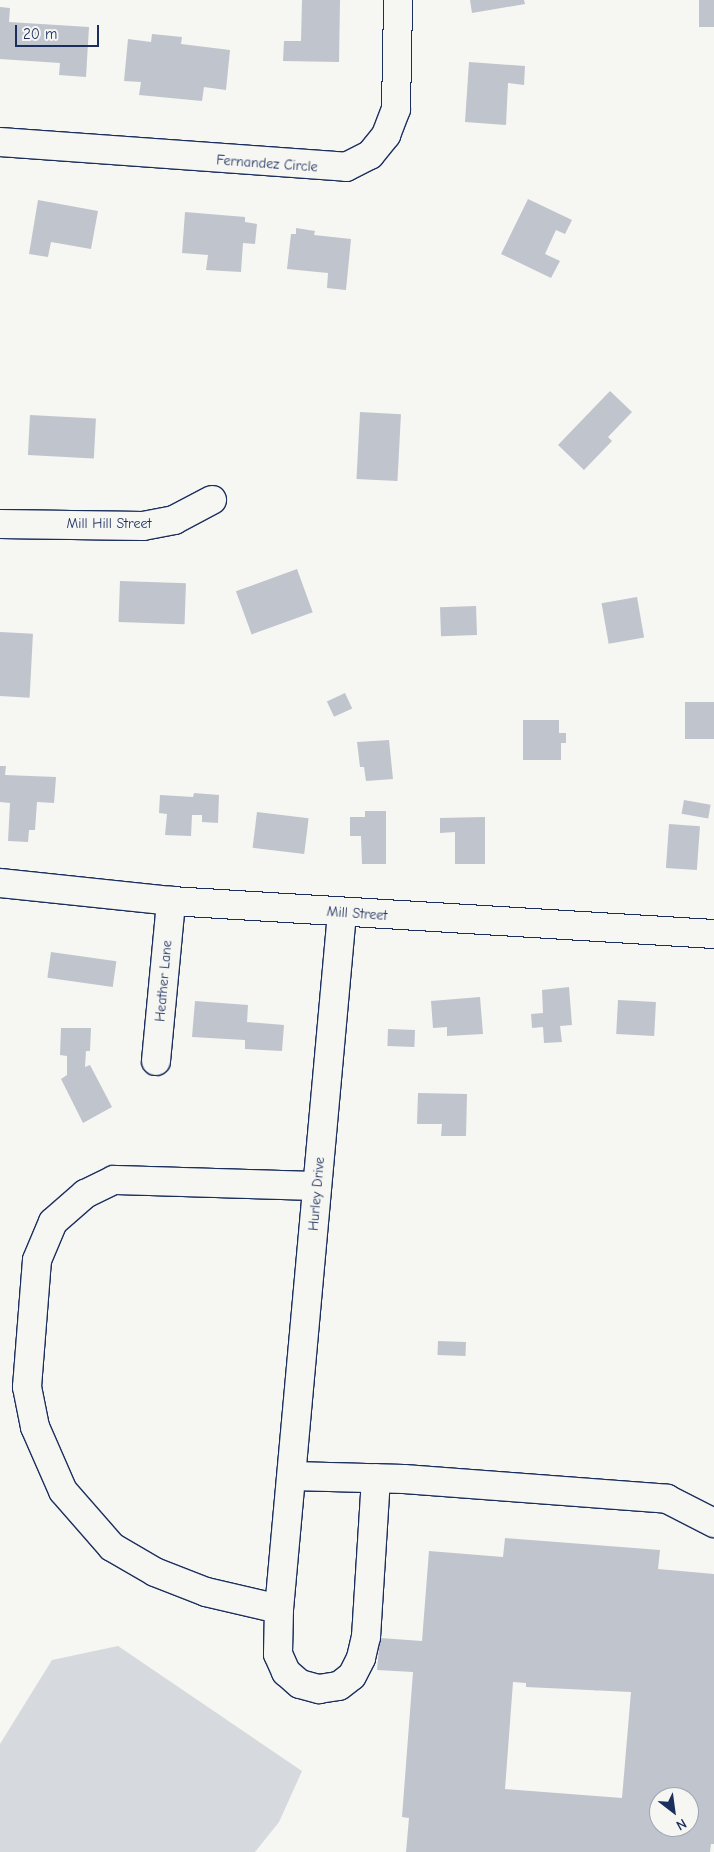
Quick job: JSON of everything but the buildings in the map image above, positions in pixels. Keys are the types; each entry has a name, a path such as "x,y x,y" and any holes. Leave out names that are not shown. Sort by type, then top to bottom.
{"street":[{"name":"Fernandez Circle","path":"0,142 346,168 370,155 386,135 396,109 398,0"},
{"name":"Mill Hill Street","path":"0,524 143,526 181,518 212,500"},
{"name":"Mill Street","path":"0,883 171,901 342,913 714,934"},
{"name":"Heather Lane","path":"156,1061 171,901"},
{"name":"Hurley Drive","path":"342,913 279,1609 278,1654 286,1672 300,1684 319,1689 339,1686 352,1676 361,1658 366,1638 376,1478"},
{"path":"279,1609 206,1592 155,1572 112,1547 63,1491 35,1427 27,1386 37,1260 53,1222 85,1194 114,1180 318,1186"},
{"path":"292,1476 376,1478 667,1499 714,1522"}],"shaded area":[{"path":"118,1646 302,1771 279,1822 255,1852 0,1852 0,1744 52,1660"}]}
